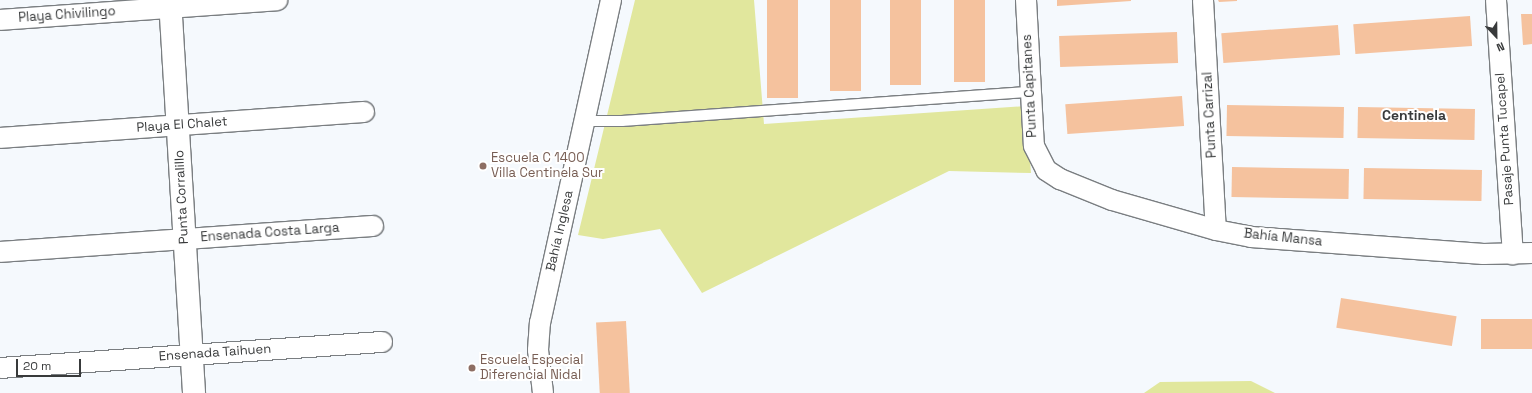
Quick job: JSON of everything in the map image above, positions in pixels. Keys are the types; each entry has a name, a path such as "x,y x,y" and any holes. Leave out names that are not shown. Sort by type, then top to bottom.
{"street":[{"name":"Playa Chivilingo","path":"0,20 171,4 277,0"},
{"name":"Bahía Inglesa","path":"543,393 538,350 540,323 611,0"},
{"name":"Punta Capitanes","path":"1026,0 1034,146 1046,170"},
{"name":"Punta Carrizal","path":"1203,0 1216,230"},
{"name":"Pasaje Punta Tucapel","path":"1496,0 1522,254"},
{"name":"Punta Corralillo","path":"171,4 194,393"},
{"name":"Playa El Chalet","path":"0,138 364,112"},
{"name":"Bahía Mansa","path":"1046,170 1060,180 1112,200 1216,230 1251,237 1400,249 1483,254 1522,254"},
{"name":"Ensenada Costa Larga","path":"0,252 373,226"},
{"name":"Ensenada Taihuen","path":"0,368 382,342"}],"lane":[{"path":"584,121 622,121 1030,92"}],"green space":[{"path":"635,0 754,0 764,124 1026,106 1031,173 949,171 702,293 660,229 603,239 578,235"},
{"path":"1251,381 1275,393 1144,393 1160,382"}],"building":[{"path":"767,0 798,0 798,98 767,98"},
{"path":"830,0 861,0 861,91 830,91"},
{"path":"890,0 921,0 921,85 890,85"},
{"path":"954,0 985,0 985,82 954,82"},
{"path":"1057,0 1131,0 1131,1 1057,6"},
{"path":"1218,0 1237,0 1237,1 1219,2"},
{"path":"1521,14 1532,14 1532,44 1523,45"},
{"path":"1470,16 1472,46 1355,54 1353,24"},
{"path":"1338,25 1340,55 1223,63 1221,33"},
{"path":"1177,32 1178,63 1060,67 1059,36"},
{"path":"1182,96 1184,126 1067,134 1065,104"},
{"path":"1227,105 1344,107 1343,138 1226,136"},
{"path":"1358,107 1475,109 1474,140 1357,138"},
{"path":"1232,167 1349,169 1348,199 1231,197"},
{"path":"1364,168 1482,170 1481,201 1363,199"},
{"path":"1341,298 1457,316 1452,346 1336,328"},
{"path":"1481,319 1532,319 1532,349 1481,349"},
{"path":"626,321 630,393 600,393 596,323"}],"place":[{"name":"Escuela C 1400 Villa Centinela Sur","path":"483,166"},
{"name":"Escuela Especial Diferencial Nidal","path":"472,368"}],"district":[{"name":"Centinela","path":"1414,115"}]}
